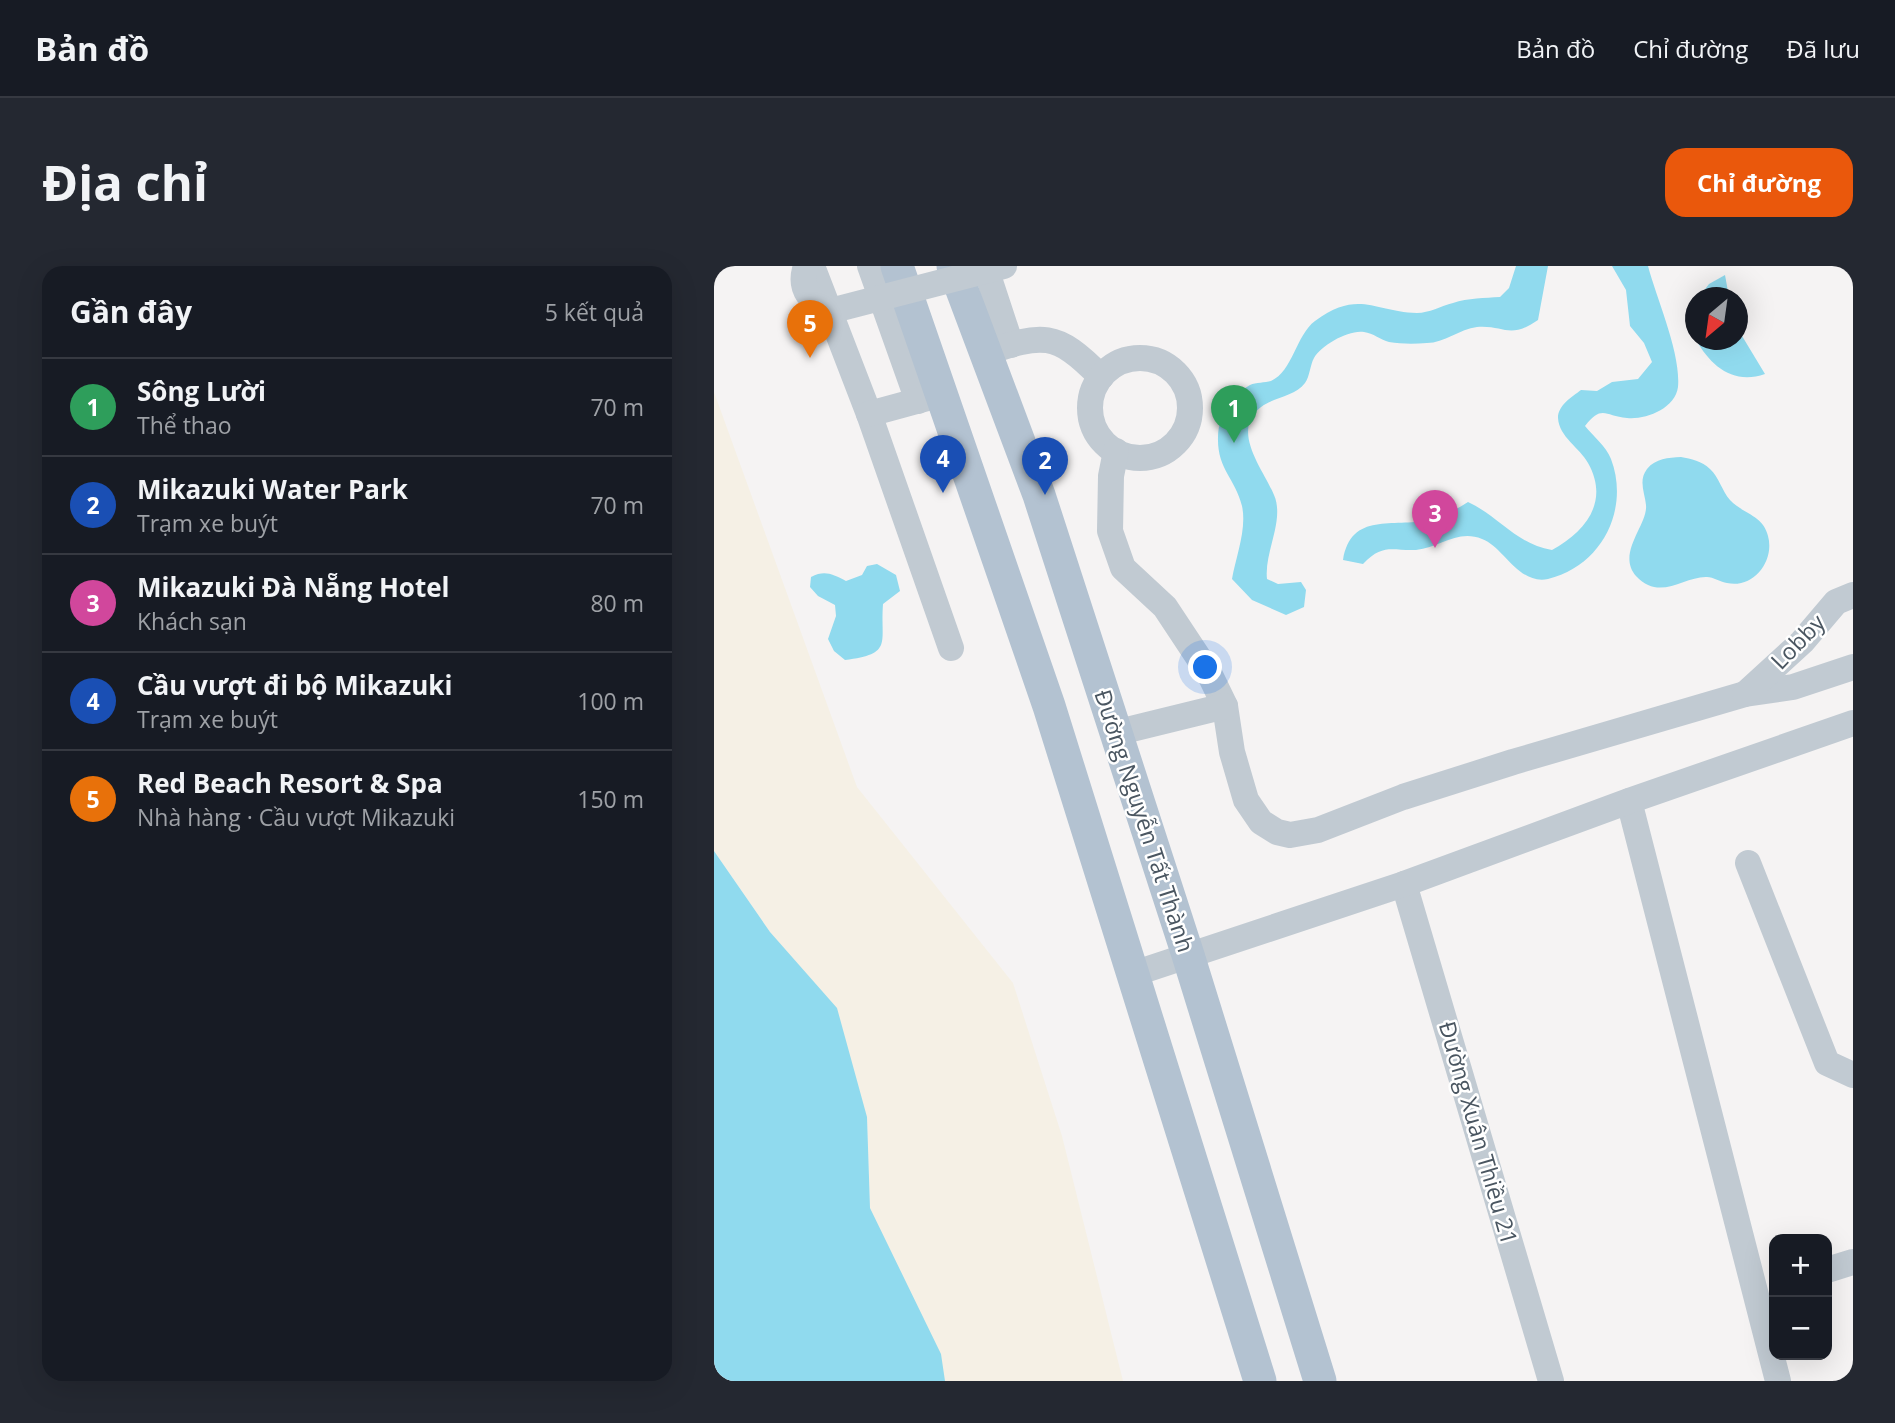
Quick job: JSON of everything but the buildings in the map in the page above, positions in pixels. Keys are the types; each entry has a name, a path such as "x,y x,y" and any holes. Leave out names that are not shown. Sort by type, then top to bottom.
{"main road":[{"path":"898,266 931,397 1049,705 1260,1381"},
{"name":"Đường Nguyễn Tất Thành","path":"953,266 1000,342 1040,495 1188,955 1320,1381"}],"street":[{"path":"806,266 803,283 807,294 823,308 834,310 1003,266"},
{"path":"812,266 869,414 951,648"},
{"path":"985,266 1000,342"},
{"path":"994,266 1000,342"},
{"path":"866,271 905,366 931,397 869,414"},
{"path":"1000,342 1030,338 1058,341 1101,377"},
{"path":"1147,358 1163,363 1175,373 1189,401 1185,430 1166,450 1139,457 1116,451 1102,440 1090,415 1090,400 1101,377 1117,363 1147,358"},
{"path":"1116,451 1111,476 1110,531 1123,568 1165,607 1210,675 1225,706 1232,752 1246,800 1253,813 1269,828 1290,835 1318,830 1415,793 1745,694 1793,687 1853,667"},
{"name":"Lobby","path":"1745,694 1802,642 1836,602 1853,595"},
{"path":"1115,733 1225,706"},
{"path":"1133,974 1404,884 1629,801 1853,723"},
{"path":"1629,801 1765,1288 1778,1381"},
{"path":"1748,863 1827,1063 1853,1074"},
{"name":"Đường Xuân Thiều 21","path":"1404,884 1551,1381"},
{"path":"1832,1268 1853,1262"}],"sand":[{"path":"714,392 857,787 1013,983 1062,1136 1123,1381 915,1381 870,1208 867,1117 770,932 714,851"}],"water":[{"path":"1516,266 1548,266 1538,320 1528,326 1513,330 1477,327 1440,341 1417,344 1389,342 1364,332 1344,335 1318,353 1305,383 1293,393 1271,401 1257,410 1249,426 1250,446 1277,505 1267,579 1278,584 1301,582 1306,590 1304,607 1286,615 1252,600 1232,579 1243,515 1239,496 1223,466 1218,448 1221,421 1231,400 1250,385 1271,381 1278,376 1290,361 1309,327 1330,311 1355,304 1422,313 1465,300 1500,297 1509,288"},
{"path":"1612,266 1648,266 1676,359 1678,387 1676,395 1658,412 1634,418 1600,413 1585,426 1609,454 1616,478 1614,516 1597,549 1567,572 1548,579 1528,576 1490,543 1465,536 1425,549 1382,551 1363,564 1343,560 1355,534 1364,528 1433,519 1468,502 1528,542 1552,550 1584,525 1595,503 1594,477 1588,463 1559,425 1560,409 1581,390 1597,391 1612,382 1638,379 1652,362 1644,343 1630,326 1626,290"},
{"path":"1725,275 1727,287 1707,287"},
{"path":"1748,346 1765,374 1753,377 1733,375 1709,358 1703,350 1748,350"},
{"path":"1681,457 1707,466 1730,500 1762,523 1768,536 1768,555 1760,571 1745,582 1737,584 1709,577 1672,586 1654,587 1636,576 1631,567 1631,549 1645,513 1642,482 1644,474 1658,461"},
{"path":"877,564 896,575 900,591 883,604 883,637 878,650 845,660 834,651 828,639 836,616 835,605 818,596 810,587 811,577 828,574 846,581 862,575 867,566"},
{"path":"714,851 770,932 837,1008 867,1117 870,1208 941,1354 945,1381 714,1381"}],"place":[{"name":"Red Beach Resort & Spa","path":"810,358"},
{"name":"Sông Lười","path":"1234,443"},
{"name":"Cầu vượt đi bộ Mikazuki","path":"943,493"},
{"name":"Mikazuki Water Park","path":"1045,495"},
{"name":"Mikazuki Đà Nẵng Hotel","path":"1435,548"}]}
